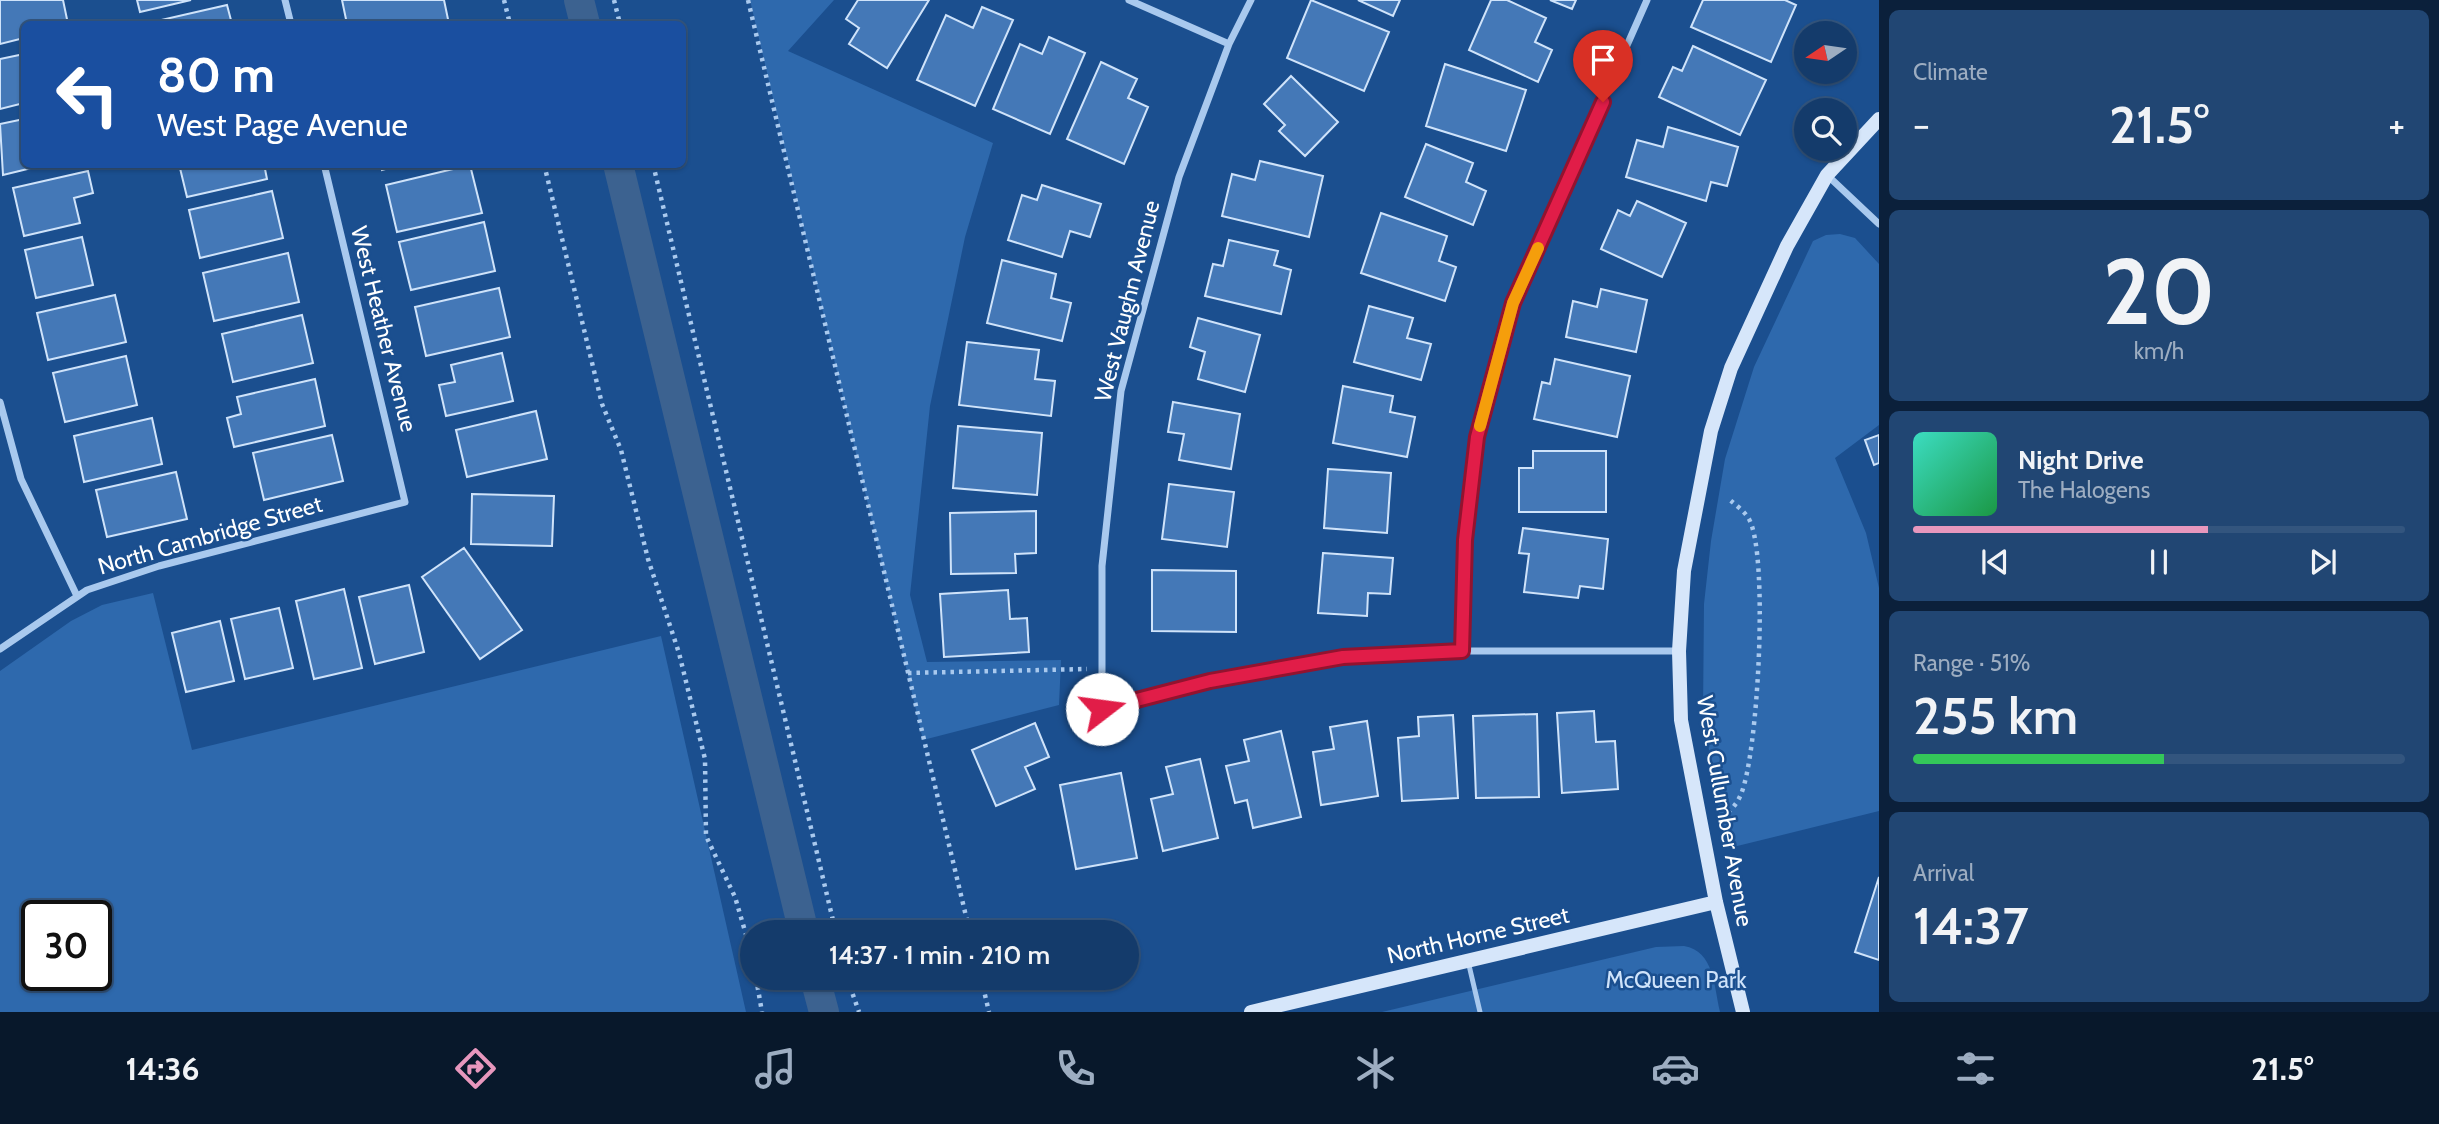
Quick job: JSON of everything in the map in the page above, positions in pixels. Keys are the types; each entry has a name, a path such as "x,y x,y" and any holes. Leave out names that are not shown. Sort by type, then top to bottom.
{"street":[{"path":"285,0 290,21"},
{"path":"1129,0 1229,44"},
{"name":"West Vaughn Avenue","path":"1251,0 1229,44 1179,177 1121,391 1102,566 1102,709 1210,681 1343,657 1462,651"},
{"path":"1647,0 1513,303 1477,437 1465,540 1462,651 1679,651"},
{"name":"West Cullumber Avenue","path":"1743,1012 1716,902 1681,720 1679,651 1684,571 1711,431 1731,368 1757,309 1827,175 1879,120"},
{"name":"West Heather Avenue","path":"325,168 405,502"},
{"path":"1827,175 1879,223"},
{"path":"0,402 22,479 77,596"},
{"name":"North Cambridge Street","path":"0,649 87,590 159,566 405,502"},
{"name":"North Horne Street","path":"1251,1012 1716,902"}],"lane":[{"path":"1468,961 1480,1012"}],"path":[{"path":"504,0 509,21"},
{"path":"614,0 619,21"},
{"path":"748,0 967,920"},
{"path":"545,168 602,404 621,450 648,559 679,653 705,759 706,836 735,897 742,920"},
{"path":"654,168 833,920"},
{"path":"1700,824 1729,813 1741,794 1754,740 1758,562 1749,519 1730,500"},
{"path":"908,673 1102,669"},
{"path":"758,990 762,1012"},
{"path":"851,990 859,1012"},
{"path":"984,990 989,1012"}],"green space":[{"path":"750,0 834,0 788,51 993,143 965,237 930,406 910,595 927,662 1061,660 1059,705 923,740"},
{"path":"1840,234 1855,238 1879,264 1879,425 1835,458 1866,533 1879,588 1879,811 1725,849 1703,713 1704,604 1711,541 1725,459 1754,367 1813,241 1826,235"},
{"path":"153,593 192,750 661,636 746,1012 0,1012 0,671 71,621 102,605"},
{"name":"McQueen Park","path":"1684,946 1694,949 1707,962 1720,1012 1382,1012 1656,947"}],"building":[{"path":"0,0 63,0 67,21 21,21 21,39 0,44"},
{"path":"137,0 191,0 140,12"},
{"path":"342,0 444,0 448,21 346,21"},
{"path":"858,0 929,0 887,68 849,44 859,28 846,19"},
{"path":"1311,0 1389,32 1364,91 1287,58"},
{"path":"1358,0 1400,0 1393,16"},
{"path":"1491,0 1507,0 1546,18 1535,42 1552,50 1538,82 1469,50"},
{"path":"1550,0 1576,0 1572,9"},
{"path":"1703,0 1785,0 1796,5 1771,62 1691,27"},
{"path":"227,5 231,21 157,21"},
{"path":"982,7 1013,20 975,106 917,80 946,15 973,28"},
{"path":"1049,37 1085,53 1050,134 993,109 1020,44 1042,54"},
{"path":"1693,46 1766,80 1740,135 1659,97 1673,67 1682,71"},
{"path":"21,55 21,104 0,109 0,59"},
{"path":"1101,62 1137,79 1128,98 1148,107 1124,164 1067,139"},
{"path":"1445,64 1526,90 1506,151 1426,126"},
{"path":"1291,76 1338,122 1305,156 1279,131 1285,125 1264,104"},
{"path":"21,120 21,168 32,168 3,175 0,124"},
{"path":"1668,127 1738,147 1727,186 1711,182 1706,201 1626,177 1637,140 1663,147"},
{"path":"1426,144 1473,163 1466,182 1486,191 1473,225 1405,197"},
{"path":"1260,161 1323,176 1309,237 1222,216 1232,174 1255,180"},
{"path":"180,168 265,168 267,179 187,197"},
{"path":"457,168 471,168 482,213 397,232 386,185"},
{"path":"88,171 93,193 74,198 80,223 24,236 13,188"},
{"path":"1042,185 1101,204 1090,237 1070,231 1062,257 1008,240 1022,195 1037,200"},
{"path":"272,191 283,238 200,258 189,210"},
{"path":"1637,201 1686,223 1662,277 1601,249 1618,210 1630,216"},
{"path":"1381,213 1447,236 1439,261 1456,267 1445,301 1361,273"},
{"path":"484,222 495,271 411,290 399,242"},
{"path":"82,237 93,285 36,298 25,250"},
{"path":"1229,240 1278,251 1274,265 1291,270 1281,314 1205,296 1213,264 1223,266"},
{"path":"288,253 299,302 214,321 203,273"},
{"path":"1002,260 1056,274 1051,298 1071,303 1062,341 987,323"},
{"path":"499,288 510,337 426,356 415,307"},
{"path":"1601,289 1647,300 1636,352 1566,337 1573,301 1597,307"},
{"path":"115,295 126,342 48,360 37,313"},
{"path":"1369,306 1413,318 1407,338 1431,344 1421,380 1354,362"},
{"path":"302,315 313,363 233,382 222,334"},
{"path":"1198,318 1260,335 1245,392 1198,379 1205,352 1190,347"},
{"path":"967,342 1039,350 1035,379 1055,381 1051,416 959,405"},
{"path":"502,353 513,401 446,416 439,385 455,382 451,365"},
{"path":"126,356 137,405 65,422 53,373"},
{"path":"1555,359 1630,376 1617,437 1534,419 1542,382 1550,384"},
{"path":"315,379 325,426 234,447 227,418 241,414 237,397"},
{"path":"1343,386 1393,396 1390,412 1415,417 1407,457 1333,443"},
{"path":"1173,402 1240,414 1231,469 1179,460 1184,434 1168,432"},
{"path":"536,411 547,459 467,477 456,430"},
{"path":"152,418 162,464 84,482 74,436"},
{"path":"958,426 1042,433 1037,495 953,488"},
{"path":"332,435 343,481 264,500 253,453"},
{"path":"1879,435 1879,463 1874,465 1865,440"},
{"path":"1533,451 1606,451 1606,512 1519,512 1519,468 1533,468"},
{"path":"1328,469 1391,473 1387,533 1324,528"},
{"path":"176,472 187,519 107,537 96,490"},
{"path":"1169,484 1234,492 1227,547 1162,539"},
{"path":"472,494 554,496 552,546 471,544"},
{"path":"1036,511 1036,553 1015,554 1016,573 951,574 950,513"},
{"path":"1523,528 1608,539 1603,589 1580,586 1578,598 1524,592 1529,554 1519,553"},
{"path":"464,548 522,630 480,659 422,577"},
{"path":"1323,553 1393,558 1390,594 1368,593 1367,616 1318,613"},
{"path":"1152,570 1236,571 1236,632 1152,631"},
{"path":"409,585 424,652 375,664 359,597"},
{"path":"344,589 362,668 314,679 296,601"},
{"path":"1008,590 1010,619 1027,618 1029,652 944,657 940,594"},
{"path":"279,608 293,668 245,679 231,619"},
{"path":"220,621 234,681 186,692 172,633"},
{"path":"1594,711 1596,742 1615,741 1618,789 1562,793 1557,713"},
{"path":"1537,714 1539,797 1476,798 1473,716"},
{"path":"1453,715 1458,798 1402,801 1398,738 1419,736 1418,717"},
{"path":"1367,721 1378,796 1321,805 1313,752 1334,749 1330,727"},
{"path":"1035,723 1049,757 1025,767 1035,789 996,806 972,750"},
{"path":"1281,731 1301,817 1253,828 1247,800 1235,803 1226,766 1249,761 1244,740"},
{"path":"1200,759 1218,838 1163,851 1151,799 1173,794 1166,767"},
{"path":"1121,773 1137,858 1076,869 1060,785"},
{"path":"1879,877 1879,960 1855,952"}],"waterway":[{"path":"579,0 584,21"},
{"path":"619,168 801,920"},
{"path":"818,990 824,1012"}],"slow traffic":[{"path":"1480,426 1513,303 1538,248"}],"route":[{"path":"1102,709 1210,681 1343,657 1462,651 1465,540 1477,437 1513,303 1603,102"}]}
